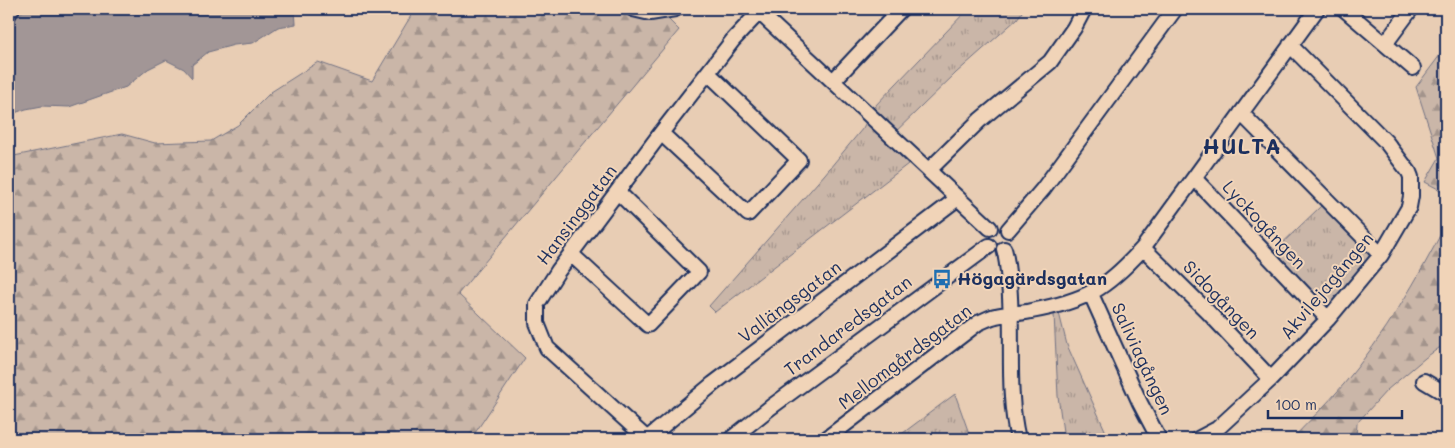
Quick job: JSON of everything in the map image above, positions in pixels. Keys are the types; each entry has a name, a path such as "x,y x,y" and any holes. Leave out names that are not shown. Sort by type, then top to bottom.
{"street":[{"path":"9,13 12,9"},
{"path":"633,9 650,13 675,9"},
{"path":"833,81 901,9"},
{"path":"929,170 980,120 1050,62 1074,28 1084,9"},
{"path":"1008,230 1043,190 1175,9"},
{"name":"Mellomgårdsgatan","path":"834,437 978,323 994,316 1060,306 1091,294 1111,280 1143,248 1317,9"},
{"path":"1344,9 1413,68"},
{"path":"1386,44 1411,9"},
{"path":"758,10 990,228"},
{"name":"Hansinggatan","path":"647,439 547,348 540,332 536,311 537,304 541,295 661,133 758,10"},
{"name":"Akvilejagången","path":"1198,439 1217,429 1272,380 1328,319 1381,255 1409,207 1411,177 1409,172 1386,142 1290,45"},
{"path":"661,133 748,214 799,160 708,73"},
{"path":"1241,112 1381,255"},
{"name":"Lyckogången","path":"1194,178 1328,319"},
{"path":"571,254 648,325 699,272 618,192"},
{"name":"Vallängsgatan","path":"647,439 712,384 958,198"},
{"path":"1004,249 996,250 988,246 986,236 990,228 999,225 1008,230 1010,240 1004,249 1009,285 1012,371 1018,439"},
{"name":"Trandaredsgatan","path":"731,439 771,407 988,246"},
{"name":"Sidogången","path":"1143,248 1208,312 1272,380"},
{"name":"Saliviagången","path":"1091,294 1140,403 1159,439"},
{"path":"1424,382 1446,394"}],"green space":[{"path":"415,9 658,9 679,30 458,294 525,358 471,439 9,439 9,306 15,292 9,281 9,157 122,134 155,143 211,141 238,125 271,92 318,62 372,81"},
{"path":"968,9 1024,9 1017,19 956,73 886,141 908,164 715,312 709,306 825,174 863,128 873,108"},
{"path":"1446,47 1446,193 1425,182 1439,158 1416,87"},
{"path":"1321,206 1369,253 1369,262 1326,313 1271,254"},
{"path":"1446,224 1446,343 1387,390 1357,423 1356,439 1292,439 1359,366 1412,286"},
{"path":"1059,313 1067,345 1109,439 1064,439 1058,396 1054,314"},
{"path":"955,394 971,439 895,439"}],"shaded area":[{"path":"25,9 295,9 296,24 278,27 253,43 234,45 208,52 192,65 192,78 184,69 166,60 148,69 126,87 69,107 42,106 9,115 9,26"}],"place":[{"name":"Högagärdsgatan","path":"942,279"}],"district":[{"name":"HULTA","path":"1242,146"}]}
